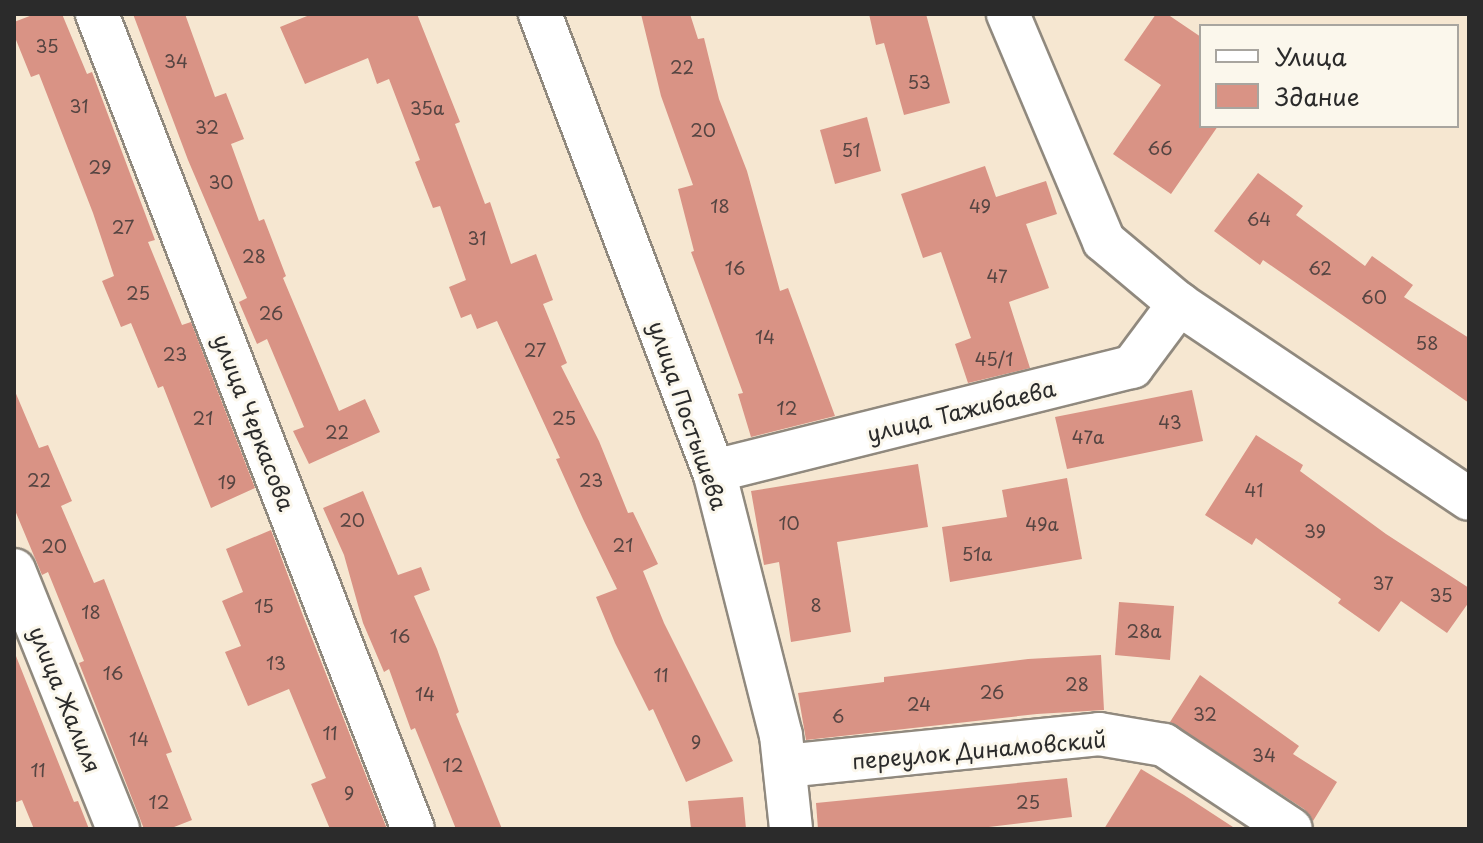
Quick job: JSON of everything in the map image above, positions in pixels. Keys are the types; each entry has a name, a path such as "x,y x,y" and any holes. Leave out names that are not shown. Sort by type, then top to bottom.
{"street":[{"name":"улица Черкасова","path":"97,14 413,829"},
{"name":"улица Постышева","path":"540,14 714,471 781,735 791,829"},
{"path":"1008,14 1104,241 1179,304 1469,499"},
{"name":"улица Тажибаева","path":"714,471 1132,367 1179,304"},
{"name":"улица Жалиля","path":"14,570 118,829"},
{"name":"переулок Динамовский","path":"785,766 1099,734 1164,745 1291,829"}],"building":[{"path":"35,14 62,14 87,74 92,72 155,240 148,242 182,325 191,322 255,488 211,508 163,386 158,388 131,323 121,327 102,281 114,276 93,213 39,74 31,77 14,35 14,22"},
{"path":"133,14 185,14 215,97 226,93 244,139 231,144 259,221 264,219 286,276 283,278 339,411 365,399 380,432 309,464 293,431 304,427 267,339 257,344 239,302 247,298 188,160"},
{"path":"312,14 417,14 460,122 455,124 485,204 490,202 511,264 536,254 553,300 543,304 567,363 561,366 599,441 628,513 633,512 658,564 643,571 664,623 733,761 686,782 653,709 649,711 615,643 596,597 617,589 556,459 560,458 497,321 477,329 471,314 461,318 449,287 466,280 440,206 433,208 415,162 420,160 389,79 377,84 368,58 305,84 280,27"},
{"path":"641,14 690,14 698,39 704,38 719,99 747,171 780,291 788,288 835,416 751,437 738,394 743,393 691,252 694,251 678,189 693,185 661,96"},
{"path":"869,14 926,14 950,103 904,115 884,43 876,45"},
{"path":"1156,14 1167,14 1199,36 1199,128 1217,128 1171,194 1113,154 1161,85 1124,60"},
{"path":"867,117 881,171 835,184 820,130"},
{"path":"985,166 996,197 1046,181 1057,214 1026,224 1049,288 1009,302 1030,368 968,383 955,344 971,338 941,252 923,258 901,194"},
{"path":"1258,173 1303,206 1296,215 1365,266 1372,256 1413,285 1404,297 1469,338 1469,403 1263,260 1260,265 1214,231"},
{"path":"14,389 39,448 48,445 72,501 61,506 94,583 104,579 172,752 166,754 192,820 169,829 144,829 79,663 84,661 48,572 42,575 14,508"},
{"path":"1192,390 1203,441 1067,469 1055,417"},
{"path":"1256,435 1303,465 1300,471 1386,534 1469,588 1469,602 1447,633 1401,601 1379,632 1338,603 1341,599 1256,538 1252,545 1205,515"},
{"path":"918,464 928,527 837,542 851,632 791,642 779,562 764,565 751,491"},
{"path":"1067,478 1082,559 950,582 942,527 1007,517 1002,490"},
{"path":"363,491 398,575 421,567 430,590 414,596 437,649 459,712 456,714 502,829 456,829 415,728 411,730 389,669 384,672 363,623 344,555 323,508"},
{"path":"271,530 387,829 330,829 311,784 326,778 289,689 248,706 225,652 241,646 222,601 243,592 226,549"},
{"path":"1119,602 1174,606 1170,660 1115,655"},
{"path":"14,651 74,802 78,801 89,829 34,829 22,800 14,803"},
{"path":"1101,655 1104,710 1037,714 806,740 798,693 884,682 884,677 1028,659"},
{"path":"1200,675 1299,746 1293,754 1337,782 1313,821 1304,809 1170,722"},
{"path":"1141,769 1184,795 1236,829 1104,829"},
{"path":"1067,778 1072,817 972,829 818,829 816,803"},
{"path":"743,797 746,829 691,829 688,801"}]}
